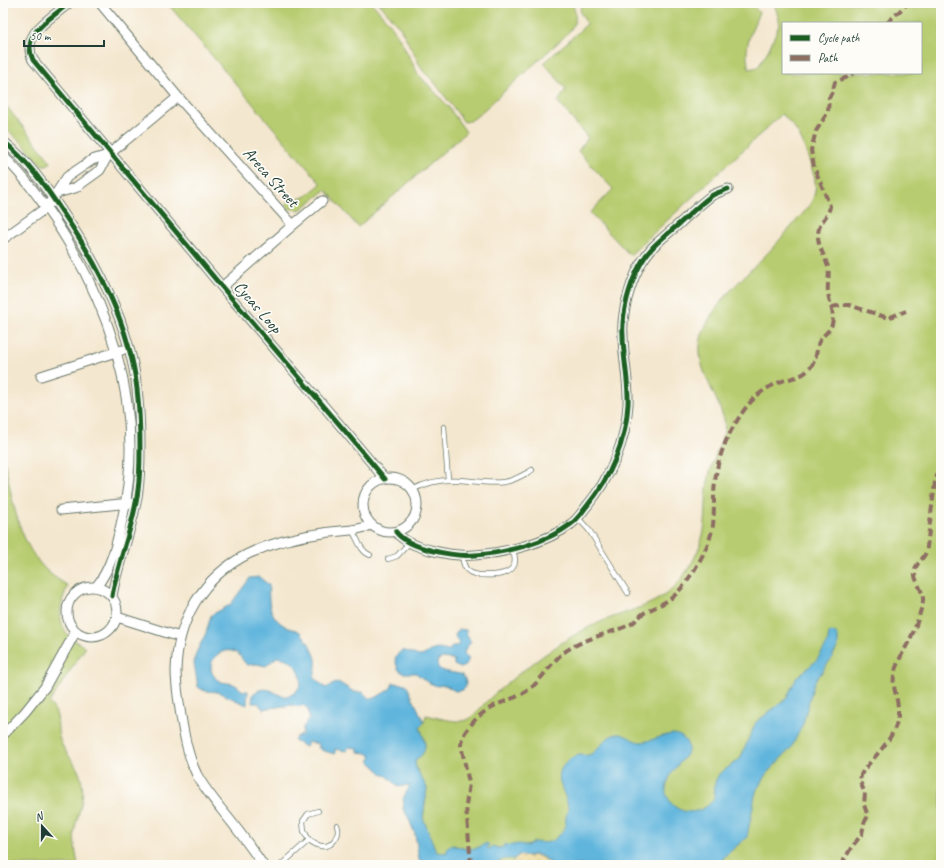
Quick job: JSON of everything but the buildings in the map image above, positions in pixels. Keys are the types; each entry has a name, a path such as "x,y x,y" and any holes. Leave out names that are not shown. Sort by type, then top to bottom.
{"street":[{"name":"Cycas Loop","path":"69,3 32,36 29,48 33,60 110,154 385,479"},
{"name":"Areca Street","path":"100,3 178,97 293,225 222,287"},
{"path":"55,195 75,188 100,170 110,154 178,97"},
{"path":"3,141 55,195 99,273 114,307 129,348 135,378 140,419 140,473 136,503 120,560 112,596"},
{"path":"3,240 46,207 68,177 92,160 110,154"},
{"path":"3,156 32,187 61,229 87,274 117,352 124,385 129,426 129,468 126,504 109,566 96,587"},
{"path":"396,532 408,543 443,553 462,555 486,554 512,549 550,536 571,524 578,518 596,496 605,480 615,460 623,438 628,404 628,387 623,346 623,319 627,298 637,270 654,246 712,195 728,189"},
{"path":"293,225 322,201"},
{"path":"41,376 129,348"},
{"path":"385,479 399,480 405,483 412,490 415,494 417,502 417,510 410,524 403,529 396,532 378,530 366,519 363,510 364,498 370,487 377,482 385,479"},
{"path":"62,510 136,503"},
{"path":"263,865 204,786 191,760 182,726 176,671 180,637 185,620 202,592 216,577 238,560 261,549 303,536 352,530 371,525"},
{"path":"88,587 96,587 112,596 116,602 117,617 111,628 101,636 84,636 76,632 68,618 67,610 69,602 74,595 80,590 88,587"},
{"path":"117,617 180,637"},
{"path":"3,735 25,712 45,687 76,632"}],"lane":[{"path":"444,427 448,480"},
{"path":"412,490 426,484 448,480 494,483 505,482 532,470"},
{"path":"578,518 589,530 628,593"},
{"path":"352,530 360,548 365,553 370,555"},
{"path":"388,559 397,556 408,543"},
{"path":"462,555 464,566 472,573 483,575 502,573 509,571 514,566 515,561 512,549"},
{"path":"318,811 308,814 303,821 304,831 310,840 318,846 331,844 338,834 339,829 337,825"},
{"path":"281,865 310,840"}],"green space":[{"path":"167,3 372,3 391,25 418,74 447,105 466,132 358,227 326,190 300,210 286,208 290,198 292,200 305,197 321,184"},
{"path":"379,3 572,3 575,13 575,22 564,37 476,117 470,121 464,122 435,83 423,71 401,29"},
{"path":"587,3 750,3 759,12 747,47 747,61 749,69 758,67 769,49 780,23 774,3 941,3 941,865 467,865 466,849 453,845 443,853 437,852 434,848 423,818 427,788 416,768 415,760 423,753 425,746 420,727 424,722 426,715 447,720 463,721 469,719 502,687 526,668 574,635 607,619 642,607 666,594 684,576 694,560 703,535 709,477 724,434 725,426 723,416 701,363 700,345 702,335 720,303 802,215 809,206 815,192 814,176 801,140 796,130 782,114 630,255 590,213 613,189 578,151 588,138 558,102 566,89 544,63 587,24 580,12 581,6"},
{"path":"3,102 51,162 47,165 42,165 22,143 3,126"},
{"path":"3,455 13,501 22,531 36,558 46,570 68,586 61,607 61,621 63,627 72,639 85,648 49,703 57,715 58,732 61,743 75,764 82,783 83,795 74,833 78,865 3,865"}],"sand":[{"path":"519,855 528,857 534,855 539,856 553,865 513,865 514,859"}],"water":[{"path":"259,577 269,585 269,603 276,618 287,627 300,632 310,645 316,659 314,678 326,688 338,682 354,692 363,692 372,699 389,690 393,683 406,684 424,722 420,727 425,746 423,753 415,760 416,768 427,788 423,818 437,852 446,853 448,847 452,845 466,849 477,848 487,843 489,845 487,848 490,849 492,846 498,848 504,847 505,844 520,844 527,846 534,842 551,841 561,833 565,827 568,809 560,781 559,775 561,770 571,758 579,755 591,754 606,739 617,734 640,742 673,734 682,737 686,741 688,751 670,777 667,783 666,794 671,803 681,810 693,812 705,808 714,799 715,782 719,774 740,759 756,722 786,699 797,677 816,661 827,644 829,634 831,632 835,633 838,637 838,646 831,659 814,683 803,724 791,748 770,770 757,789 747,837 724,857 720,865 553,865 538,855 519,855 514,859 505,859 495,865 483,863 476,865 420,865 415,834 403,809 403,799 409,785 398,787 369,761 372,757 367,753 358,752 358,748 348,747 347,751 335,749 335,754 321,750 322,748 318,748 319,744 308,742 306,747 294,741 296,737 302,735 303,727 309,719 308,709 303,705 299,707 291,705 263,709 258,703 252,703 253,694 259,690 268,689 279,695 287,696 294,693 299,688 301,682 300,675 297,668 292,663 286,659 277,657 266,666 257,664 247,665 240,655 235,652 227,651 218,654 214,658 211,667 214,676 220,682 233,684 243,691 248,691 247,705 220,693 206,691 198,687 194,663 196,653 206,633 211,615 230,605 250,578"},
{"path":"459,629 466,630 467,636 471,642 465,649 464,655 469,658 466,665 461,668 454,665 454,660 443,658 438,660 437,664 441,670 462,675 465,678 466,687 463,690 455,691 445,685 437,686 427,682 416,673 403,673 398,669 395,660 400,652 406,651 421,656 435,649 449,651 452,646 457,646 459,643 455,635"}],"marked path":[{"path":"888,22 908,3"},
{"path":"471,865 466,806 469,783 461,745 465,733 480,715 492,707 522,694 531,688 563,653 583,642 629,625 644,613 664,603 675,595 693,572 708,543 713,525 717,469 721,453 732,429 746,407 757,395 771,386 801,375 811,367 815,360 819,342 831,327 833,316 828,292 829,270 819,244 818,236 819,227 828,214 830,206 814,167 811,150 816,131 828,112 829,98 835,82 852,74"},
{"path":"832,307 849,305 888,318 906,311"},
{"path":"941,443 941,453"},
{"path":"841,865 851,848 862,834 864,823 868,816 864,805 865,793 860,782 861,775 886,743 898,718 898,705 894,676 899,661 909,642 922,606 923,596 916,579 915,569 927,550 935,482 941,463"},
{"path":"941,557 939,570 941,586"}],"cycle path":[{"path":"69,3 39,27 34,34 30,50 33,60 222,287 385,479"},
{"path":"3,141 12,148 36,174 57,203 85,247 113,302 127,340 132,360 138,393 140,453 139,480 133,517 112,596"},
{"path":"396,532 402,538 411,543 432,551 456,555 475,555 500,552 538,542 561,531 576,520 596,495 610,471 616,458 624,431 627,418 628,395 623,344 623,322 627,299 637,271 649,252 660,240 711,196 728,189"}]}
